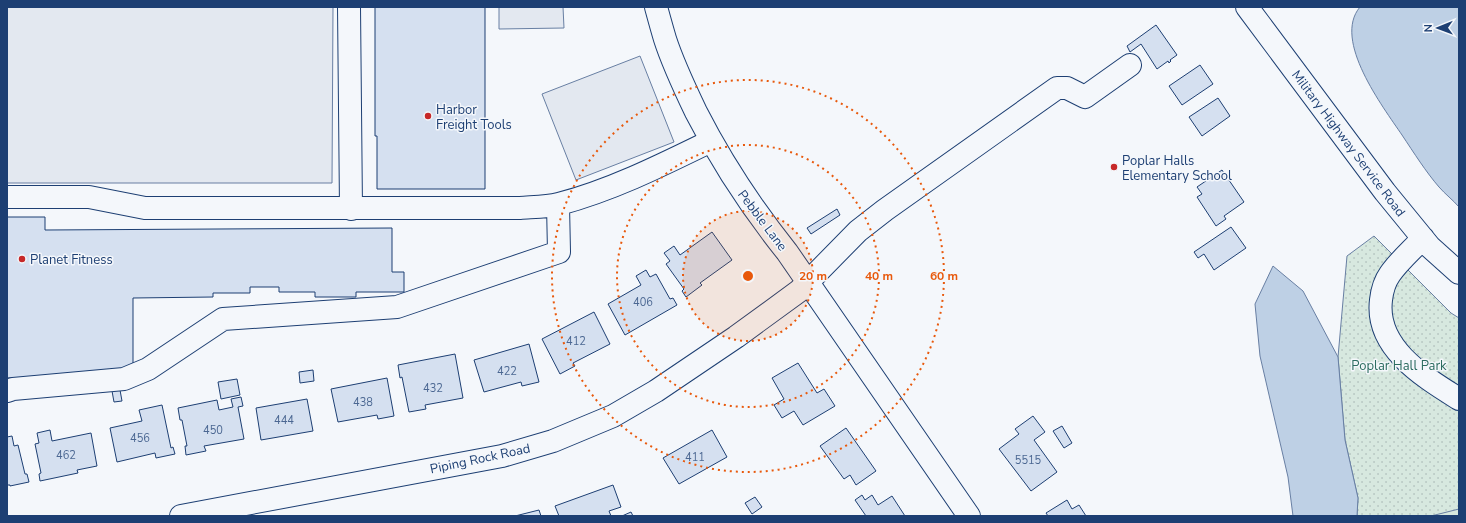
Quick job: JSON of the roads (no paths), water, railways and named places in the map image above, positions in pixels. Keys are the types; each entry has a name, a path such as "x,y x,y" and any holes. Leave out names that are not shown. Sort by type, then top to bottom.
{"street":[{"path":"350,7 351,209"},
{"name":"Pebble Lane","path":"656,7 665,40 684,88 711,141 738,186 808,282 969,516"},
{"name":"Military Highway Service Road","path":"1247,7 1385,192 1430,247 1459,273"},
{"name":"Piping Rock Road","path":"181,516 502,456 553,441 613,416 656,391 736,337 799,291 858,231 885,210 1057,88 1067,88 1085,97 1130,65"},
{"path":"7,197 89,197 145,208 520,208 558,204 598,191 649,172 711,141"},
{"path":"7,391 13,389 124,379 148,369 223,319 397,307 559,252 558,204"},
{"path":"1423,238 1389,275 1382,291 1380,309 1382,324 1389,340 1406,361 1436,385 1459,399"}],"water":[{"path":"1360,7 1459,7 1459,207 1439,187 1425,169 1383,108 1363,73 1356,55 1352,37 1353,21"},
{"path":"1273,266 1303,291 1338,357 1345,440 1358,498 1357,516 1293,516 1288,477 1260,356 1255,304"}],"place":[{"name":"Harbor Freight Tools","path":"428,116"},
{"name":"Poplar Halls Elementary School","path":"1114,167"},
{"name":"Planet Fitness","path":"22,259"}],"park label":[{"name":"Poplar Hall Park","path":"1399,365"}]}
